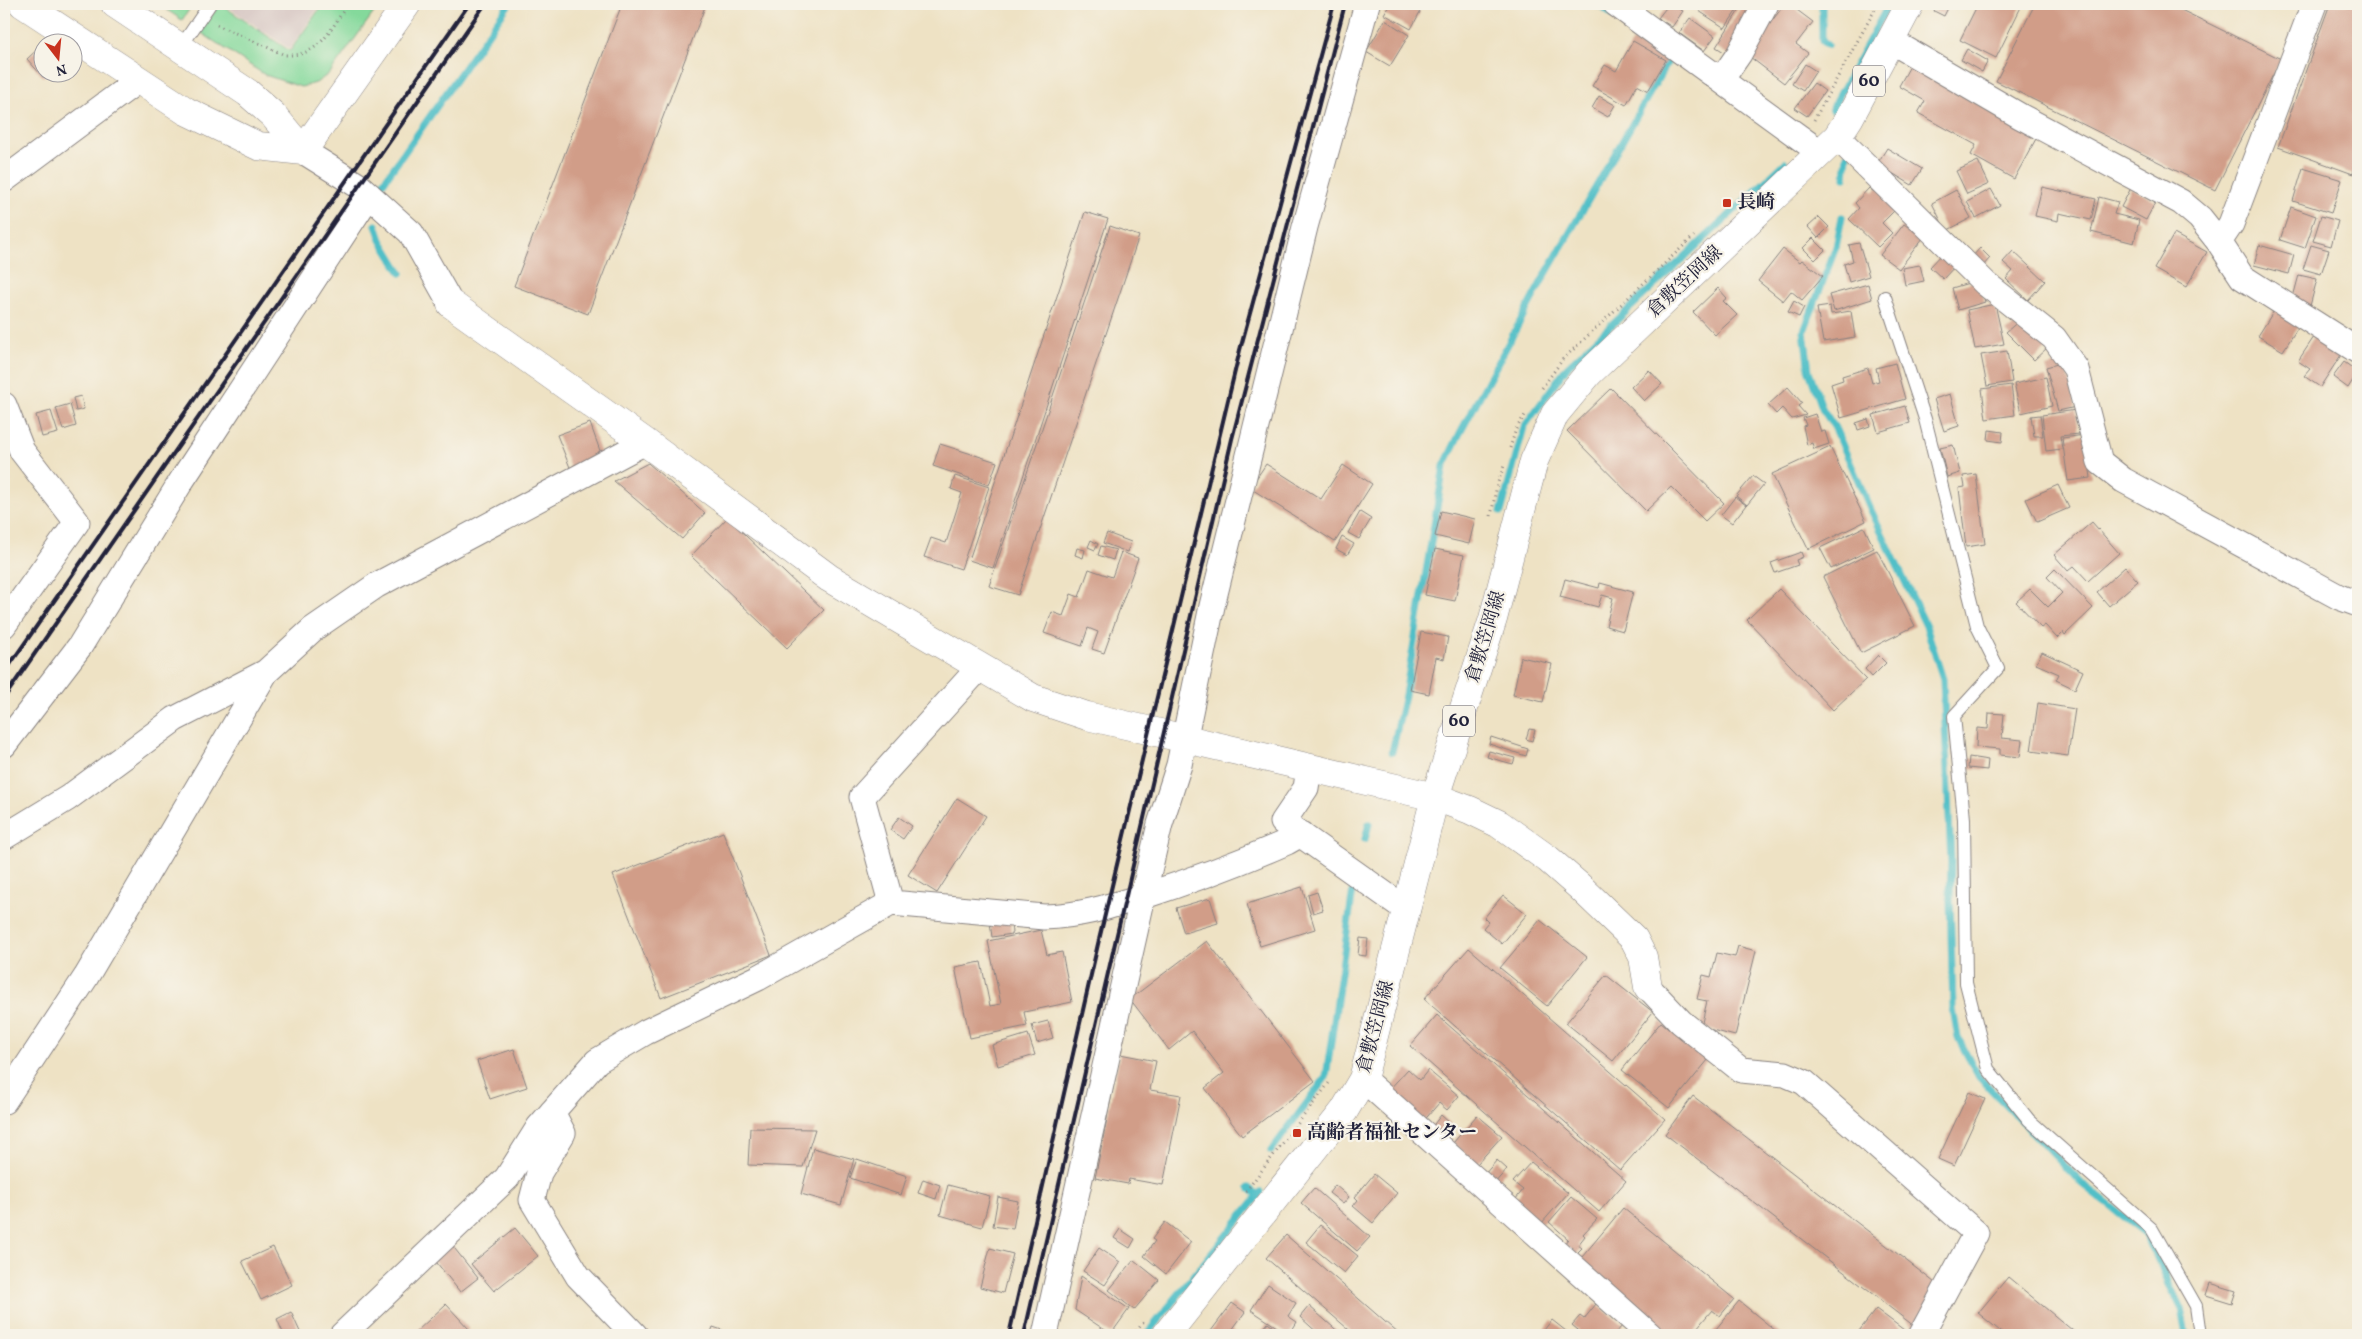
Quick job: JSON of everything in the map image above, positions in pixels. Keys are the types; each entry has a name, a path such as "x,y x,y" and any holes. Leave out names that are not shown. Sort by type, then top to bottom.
{"street":[{"path":"23,4 137,81 186,111 258,146 303,150"},
{"path":"115,4 248,93 273,115 303,150 348,178 369,195 411,233 451,304 646,442 829,578 1034,698 1087,716 1435,797 1470,810 1499,824 1548,860 1580,887 1634,939 1643,957 1648,988 1681,1022 1741,1070 1785,1074 1804,1082 1976,1233 1921,1335"},
{"path":"303,150 407,4"},
{"path":"1045,1335 1160,824 1186,739 1221,567 1303,237 1367,4"},
{"path":"1616,4 1720,80 1829,145 1985,283 2054,338 2076,370 2100,462 2122,480 2339,597 2358,604"},
{"path":"1720,80 1739,54 1766,4"},
{"name":"倉敷笠岡線","path":"1166,1335 1344,1112 1363,1079 1435,797 1492,620 1534,461 1555,414 1589,373 1829,145 1850,117 1910,4"},
{"path":"2219,242 2231,224 2314,4"},
{"path":"1891,41 2020,116 2182,202 2200,218 2219,242 2242,277 2358,351"},
{"path":"4,180 137,81"},
{"path":"4,745 80,646 182,480 369,195"},
{"path":"4,405 22,451 77,522 4,625"},
{"path":"4,837 68,798 175,719 266,672 313,629 377,585 646,442"},
{"path":"890,904 862,798 980,667"},
{"path":"4,1101 86,977 266,672"},
{"path":"1309,768 1306,788 1283,822 1407,910"},
{"path":"342,1335 507,1178 538,1128 597,1061 646,1032 758,978 890,904 1044,917 1090,913 1190,882 1238,864 1288,842 1301,834"},
{"path":"1363,1079 1650,1335"},
{"path":"552,1112 563,1133 539,1173 532,1200 578,1276 635,1335"}],"lane":[{"path":"180,48 210,4"},
{"path":"1884,297 1925,419 1978,626 1998,668 1954,716 1964,819 1966,983 1988,1069 2029,1120 2152,1229 2196,1306 2200,1335"}],"path":[{"path":"200,18 285,55 296,56 308,52 321,42 348,4"},
{"path":"1806,123 1815,120 1878,4"}],"shaded area":[{"path":"223,4 321,4 290,49"}],"green space":[{"path":"158,4 193,4 182,20"},
{"path":"220,4 290,51 323,4 380,4 330,73 316,83 301,87 265,75 200,32"}],"building":[{"path":"622,4 706,4 588,314 514,286"},
{"path":"1390,4 1405,4 1420,12 1411,29 1384,14"},
{"path":"1669,4 1683,11 1672,27 1658,18"},
{"path":"1704,4 1741,4 1725,28 1699,11"},
{"path":"1743,4 1756,12 1729,55 1716,47"},
{"path":"1785,4 1789,4 1813,22 1796,44 1808,53 1784,83 1746,54"},
{"path":"1937,4 1950,4 1944,16 1934,11"},
{"path":"1978,4 2022,5 1996,58 1960,40"},
{"path":"2035,4 2169,4 2281,59 2215,190 1996,81"},
{"path":"2330,4 2358,4 2358,159 2353,174 2278,147"},
{"path":"1690,18 1715,36 1704,51 1679,33"},
{"path":"1385,20 1409,35 1390,66 1366,52"},
{"path":"1633,41 1666,60 1648,91 1637,85 1626,105 1592,86 1605,65 1616,71"},
{"path":"1967,49 1988,61 1982,72 1961,60"},
{"path":"32,54 32,65 27,59"},
{"path":"1805,64 1816,71 1803,91 1792,84"},
{"path":"1910,66 2037,137 2014,179 1971,155 1976,145 1918,113 1925,101 1899,86"},
{"path":"1814,83 1825,91 1807,116 1795,108"},
{"path":"1599,96 1615,105 1608,117 1592,108"},
{"path":"1887,148 1922,169 1912,185 1877,164"},
{"path":"1978,161 1989,184 1967,194 1956,171"},
{"path":"2303,168 2342,180 2331,213 2293,201"},
{"path":"1878,187 1899,206 1882,223 1892,233 1878,247 1849,219 1859,208 1855,203 1869,188 1874,192"},
{"path":"2042,187 2096,199 2091,220 2059,213 2058,221 2035,216"},
{"path":"2131,188 2156,201 2146,220 2121,207"},
{"path":"1991,189 2000,205 1976,218 1967,202"},
{"path":"1956,190 1971,218 1946,231 1932,203"},
{"path":"2099,197 2118,202 2114,214 2139,220 2134,243 2091,232"},
{"path":"2291,207 2316,216 2305,248 2280,240"},
{"path":"1085,212 1108,219 993,568 969,560"},
{"path":"2321,216 2338,221 2331,246 2313,241"},
{"path":"1819,217 1829,227 1818,238 1808,227"},
{"path":"1904,224 1923,238 1899,269 1880,255"},
{"path":"1110,226 1139,236 1018,595 989,586"},
{"path":"2174,234 2207,252 2186,287 2154,269"},
{"path":"1813,238 1825,250 1815,260 1803,248"},
{"path":"1859,243 1869,276 1849,282 1844,264 1853,261 1849,245"},
{"path":"2259,245 2294,255 2289,274 2254,265"},
{"path":"2311,245 2329,250 2321,274 2303,269"},
{"path":"1980,248 1990,258 1982,267 1972,257"},
{"path":"1783,249 1800,262 1802,260 1823,276 1802,300 1791,291 1783,301 1758,281"},
{"path":"2013,251 2045,281 2028,300 2006,279 2013,271 2003,262"},
{"path":"1943,253 1956,265 1943,279 1930,267"},
{"path":"1920,265 1924,281 1905,285 1902,268"},
{"path":"2299,275 2317,279 2310,306 2292,301"},
{"path":"1979,280 1985,302 1958,310 1952,288"},
{"path":"1868,284 1872,299 1834,311 1829,295"},
{"path":"1718,288 1727,298 1723,301 1737,315 1715,335 1693,312"},
{"path":"1794,301 1804,307 1799,317 1788,312"},
{"path":"1995,304 2004,344 1975,349 1967,310"},
{"path":"1830,306 1831,314 1851,311 1855,337 1823,342 1817,308"},
{"path":"2275,309 2300,324 2283,351 2258,336"},
{"path":"2020,320 2047,348 2034,360 2006,332"},
{"path":"2316,334 2343,352 2320,387 2304,376 2310,369 2298,361"},
{"path":"2007,351 2012,382 1987,386 1981,355"},
{"path":"2065,362 2076,407 2058,411 2046,367"},
{"path":"2344,362 2358,372 2348,388 2333,377"},
{"path":"1895,363 1905,399 1841,418 1831,384 1843,380 1842,376 1868,368 1872,383 1879,381 1876,368"},
{"path":"1649,370 1662,384 1644,401 1631,387"},
{"path":"2046,377 2052,406 2021,413 2014,384"},
{"path":"2011,385 2015,415 1986,419 1982,389"},
{"path":"1788,387 1802,403 1798,406 1806,415 1792,419 1782,408 1776,414 1768,405"},
{"path":"1611,388 1724,503 1705,521 1671,487 1646,511 1567,431"},
{"path":"1950,394 1959,426 1944,431 1934,399"},
{"path":"81,396 84,409 76,411 73,398"},
{"path":"70,404 76,426 63,430 56,408"},
{"path":"1905,406 1910,423 1878,432 1873,415"},
{"path":"2076,410 2079,434 2060,436 2062,449 2046,451 2042,415"},
{"path":"51,411 58,433 42,437 36,415"},
{"path":"1815,414 1821,432 1825,431 1829,444 1814,449 1812,443 1807,445 1803,426 1806,425 1803,418"},
{"path":"2040,415 2043,436 2034,436 2031,416"},
{"path":"1868,419 1870,426 1858,430 1856,423"},
{"path":"590,423 603,459 571,470 557,435"},
{"path":"1989,430 2003,432 2002,442 1988,440"},
{"path":"2085,435 2091,478 2068,481 2062,438"},
{"path":"940,444 997,462 989,485 933,466"},
{"path":"1953,445 1960,473 1947,477 1940,448"},
{"path":"1830,447 1866,521 1808,549 1772,474"},
{"path":"648,463 705,513 682,539 614,481"},
{"path":"1266,464 1321,499 1343,465 1372,484 1335,542 1250,488"},
{"path":"1976,474 1985,544 1966,547 1959,488 1965,487 1963,476"},
{"path":"955,476 989,487 961,569 924,557 931,538 946,543 962,493 951,489"},
{"path":"1753,476 1764,484 1747,505 1736,496"},
{"path":"2058,485 2069,508 2037,522 2026,499"},
{"path":"1735,497 1746,505 1732,523 1721,515"},
{"path":"1441,511 1475,519 1469,544 1435,536"},
{"path":"1360,512 1371,519 1359,539 1348,533"},
{"path":"727,518 824,610 787,648 691,556"},
{"path":"2092,522 2119,553 2088,581 2074,566 2068,571 2054,555"},
{"path":"1864,527 1874,548 1831,569 1820,548"},
{"path":"1107,533 1131,542 1127,552 1103,543"},
{"path":"1342,537 1354,544 1347,555 1336,549"},
{"path":"1091,540 1098,544 1095,550 1088,547"},
{"path":"1101,546 1116,550 1113,560 1098,555"},
{"path":"1077,548 1085,550 1083,558 1075,555"},
{"path":"1435,549 1464,555 1455,601 1425,595"},
{"path":"1877,550 1915,626 1861,653 1823,577"},
{"path":"1121,552 1138,558 1104,653 1092,649 1098,632 1088,628 1082,646 1044,633 1052,612 1063,616 1071,594 1079,597 1089,569 1112,577"},
{"path":"1801,552 1803,557 1796,560 1798,565 1775,573 1771,563"},
{"path":"2125,567 2138,581 2109,606 2097,592"},
{"path":"2055,569 2093,608 2065,635 2063,632 2057,638 2045,625 2041,628 2016,602 2030,589 2048,607 2062,593 2047,577"},
{"path":"1565,579 1599,588 1600,583 1633,592 1623,631 1606,626 1613,598 1602,595 1598,607 1560,597"},
{"path":"1779,589 1866,679 1833,710 1747,620"},
{"path":"1421,632 1448,637 1444,659 1436,657 1429,694 1410,690"},
{"path":"2042,652 2083,671 2075,689 2056,680 2059,674 2036,664"},
{"path":"1878,655 1886,663 1872,677 1865,669"},
{"path":"1521,657 1552,664 1543,702 1513,695"},
{"path":"2038,703 2075,709 2068,756 2031,751"},
{"path":"1989,713 2004,714 2002,738 2022,740 2020,757 2000,755 2000,749 1976,747 1977,728 1988,729"},
{"path":"1529,729 1535,730 1532,741 1526,739"},
{"path":"1491,737 1528,749 1526,756 1489,744"},
{"path":"1489,751 1515,758 1513,764 1487,757"},
{"path":"1969,757 1988,760 1987,770 1968,768"},
{"path":"957,798 986,816 937,893 908,875"},
{"path":"899,817 912,826 903,839 890,830"},
{"path":"723,832 771,955 661,998 613,875"},
{"path":"1302,887 1315,929 1260,946 1247,904"},
{"path":"1317,892 1323,910 1313,913 1308,895"},
{"path":"1503,895 1527,914 1502,944 1483,928 1488,922 1484,918"},
{"path":"1210,898 1218,923 1184,933 1176,908"},
{"path":"1011,919 1012,934 992,937 990,922"},
{"path":"1540,920 1587,957 1547,1006 1500,968"},
{"path":"1041,930 1047,955 1062,952 1072,1002 1024,1012 1027,1026 970,1038 955,967 981,962 990,1006 1001,1004 988,941"},
{"path":"1360,938 1368,939 1366,956 1358,955"},
{"path":"1207,941 1315,1081 1242,1136 1205,1088 1224,1073 1192,1031 1169,1050 1130,999"},
{"path":"1738,946 1756,951 1735,1036 1701,1027 1707,1001 1697,999 1703,975 1711,977 1717,953 1735,957"},
{"path":"1469,948 1665,1119 1620,1170 1424,999"},
{"path":"1606,975 1653,1012 1613,1061 1566,1023"},
{"path":"1437,1015 1626,1181 1599,1212 1410,1046"},
{"path":"1048,1021 1053,1038 1037,1043 1032,1025"},
{"path":"1661,1022 1708,1060 1669,1108 1622,1070"},
{"path":"1028,1034 1035,1055 998,1066 992,1045"},
{"path":"514,1049 527,1087 490,1099 477,1061"},
{"path":"1120,1054 1156,1061 1150,1090 1181,1095 1163,1185 1129,1179 1128,1184 1095,1178"},
{"path":"1408,1069 1420,1080 1428,1070 1459,1096 1447,1110 1439,1103 1422,1123 1387,1092"},
{"path":"1969,1092 1985,1099 1954,1166 1938,1159"},
{"path":"1693,1096 1943,1289 1914,1326 1665,1134"},
{"path":"1441,1115 1452,1125 1442,1137 1431,1128"},
{"path":"1477,1115 1502,1136 1477,1164 1453,1143"},
{"path":"750,1128 815,1129 803,1167 748,1165"},
{"path":"813,1148 854,1159 841,1205 801,1194"},
{"path":"857,1159 907,1176 901,1195 850,1178"},
{"path":"1497,1160 1507,1169 1494,1184 1484,1175"},
{"path":"1531,1162 1568,1193 1541,1224 1515,1200 1523,1190 1513,1182"},
{"path":"1374,1174 1397,1193 1373,1223 1353,1206 1358,1200 1355,1197"},
{"path":"923,1179 940,1185 936,1199 918,1193"},
{"path":"948,1185 990,1196 982,1227 940,1215"},
{"path":"1335,1185 1349,1197 1343,1204 1329,1193"},
{"path":"1314,1188 1370,1237 1357,1251 1301,1203"},
{"path":"998,1197 1018,1201 1013,1229 993,1226"},
{"path":"1571,1197 1597,1219 1583,1234 1585,1236 1578,1245 1582,1248 1576,1254 1564,1244 1568,1239 1549,1222"},
{"path":"1623,1208 1734,1299 1720,1316 1712,1310 1691,1335 1664,1335 1577,1263"},
{"path":"1165,1222 1191,1242 1166,1274 1144,1256 1155,1241 1152,1239"},
{"path":"1320,1225 1358,1256 1344,1273 1306,1242"},
{"path":"515,1228 538,1256 494,1291 471,1264"},
{"path":"1120,1229 1135,1239 1130,1248 1114,1238"},
{"path":"1286,1235 1400,1335 1355,1335 1266,1258"},
{"path":"451,1244 478,1278 460,1292 433,1258"},
{"path":"273,1247 292,1285 261,1300 242,1261"},
{"path":"990,1248 1013,1254 1003,1293 980,1287"},
{"path":"1099,1248 1120,1262 1105,1285 1083,1271"},
{"path":"1134,1260 1159,1280 1134,1310 1109,1290"},
{"path":"1081,1276 1129,1309 1111,1334 1075,1310"},
{"path":"2008,1277 2078,1335 2005,1335 1978,1313"},
{"path":"2210,1283 2236,1291 2232,1303 2206,1295"},
{"path":"1268,1284 1296,1303 1288,1316 1297,1322 1289,1335 1251,1310"},
{"path":"1739,1301 1781,1335 1711,1335"},
{"path":"1232,1303 1245,1312 1232,1330 1240,1335 1208,1335"},
{"path":"446,1304 469,1329 462,1335 418,1335 416,1332"},
{"path":"1596,1304 1623,1325 1614,1335 1573,1335 1578,1330 1572,1325 1580,1316 1584,1319"},
{"path":"1309,1306 1342,1335 1320,1335 1300,1317"},
{"path":"1876,1309 1904,1330 1900,1335 1856,1335"},
{"path":"291,1312 301,1334 284,1335 277,1319"},
{"path":"1552,1320 1571,1335 1540,1335"},
{"path":"1268,1323 1283,1335 1258,1335"},
{"path":"713,1327 737,1335 710,1335"}],"waterway":[{"path":"378,190 509,4"},
{"path":"1597,4 1613,15"},
{"path":"1822,4 1822,41 1827,45"},
{"path":"1832,109 1889,4"},
{"path":"1392,752 1405,695 1444,466 1543,279 1670,58"},
{"path":"1845,177 1847,155"},
{"path":"1501,512 1524,427 1567,367 1785,163"},
{"path":"1842,217 1836,247 1804,331 1809,371 1823,410 1835,428 1926,626 1943,679 1951,862 1953,1009 1958,1038 1979,1077 2082,1184 2146,1234 2181,1309 2186,1335"},
{"path":"376,225 381,240 401,273"},
{"path":"1365,839 1369,824"},
{"path":"1271,1151 1326,1077 1353,890"},
{"path":"1249,1188 1258,1195"},
{"path":"1146,1335 1261,1192"}],"railway":[{"path":"4,673 469,4"},
{"path":"4,698 485,4"},
{"path":"1009,1335 1098,944 1240,350 1334,4"},
{"path":"1024,1335 1232,439 1345,4"}],"place":[{"name":"長崎","path":"1727,203"},
{"name":"高齢者福祉センター","path":"1297,1133"}]}
